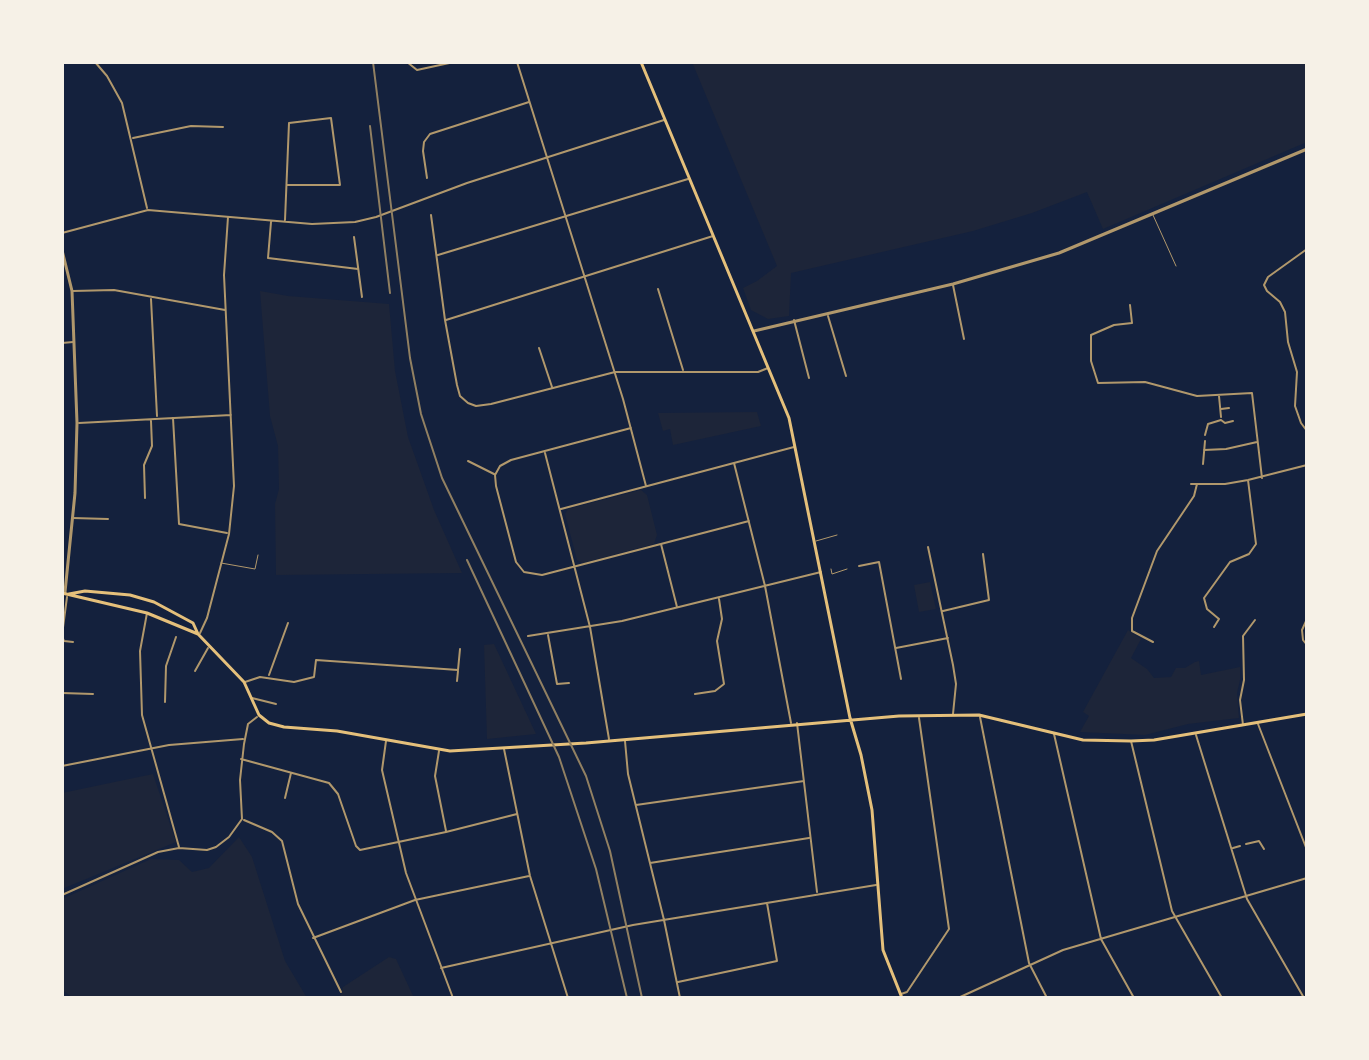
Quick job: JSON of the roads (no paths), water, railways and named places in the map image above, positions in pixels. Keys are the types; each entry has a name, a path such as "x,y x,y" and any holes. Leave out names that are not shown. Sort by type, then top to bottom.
{"main road":[{"path":"641,62 784,400 872,810 883,950 901,996"},
{"path":"66,593 85,591 142,599 193,623 199,634 244,682 259,715 267,721 284,727 337,731 439,750 468,752 586,743 850,718 953,715 979,715 1083,740 1131,741 1307,714"},
{"path":"66,593 147,613 199,634"}],"street":[{"path":"95,62 115,88 122,103 148,210"},
{"path":"407,62 417,70 451,62"},
{"path":"517,62 615,372 646,486"},
{"path":"427,178 423,151 424,142 430,134 529,102"},
{"path":"285,221 289,123 331,118 340,185 287,185"},
{"path":"62,233 148,210 336,225 376,217 546,157 665,120"},
{"path":"131,139 191,126 223,127"},
{"path":"754,331 953,284 1059,253 1307,149"},
{"path":"437,256 689,179"},
{"path":"431,215 457,385 460,396 468,403 476,406 491,404 615,372 758,372 770,368"},
{"path":"199,634 207,618 229,534 234,486 224,255 228,217"},
{"path":"271,221 268,258 358,269"},
{"path":"445,320 713,236"},
{"path":"354,237 362,297"},
{"path":"1307,249 1268,277 1264,285 1285,312 1288,342 1297,372 1295,406 1307,431"},
{"path":"62,250 72,291 77,423 62,636 64,641 73,642"},
{"path":"953,284 964,339"},
{"path":"658,289 683,372"},
{"path":"72,291 114,290 226,310"},
{"path":"151,297 157,419"},
{"path":"1130,305 1132,323 1114,325 1091,335 1091,361 1098,383 1145,382 1187,395 1252,393 1262,478"},
{"path":"827,313 846,376"},
{"path":"794,320 809,378"},
{"path":"62,343 75,342"},
{"path":"539,348 552,389"},
{"path":"1218,395 1221,420"},
{"path":"1220,409 1229,408"},
{"path":"77,423 231,415"},
{"path":"173,418 179,524 229,534"},
{"path":"145,498 144,465 152,446 151,419"},
{"path":"1221,420 1225,423 1233,421"},
{"path":"1205,435 1206,426 1221,420"},
{"path":"631,428 511,460 500,466 495,475 520,569 528,574 542,575 749,521"},
{"path":"1203,464 1205,441"},
{"path":"1204,450 1226,449 1258,441"},
{"path":"560,509 795,447"},
{"path":"544,451 590,627 610,740"},
{"path":"468,461 495,475"},
{"path":"734,463 765,586 791,723"},
{"path":"1191,484 1262,478 1307,465"},
{"path":"1214,627 1219,619 1207,609 1204,598 1230,562 1249,554 1256,544 1248,480"},
{"path":"1153,642 1132,631 1132,618 1157,551 1194,496 1197,484"},
{"path":"72,518 108,519"},
{"path":"661,544 678,608"},
{"path":"928,547 956,684 953,715"},
{"path":"942,611 989,600 983,554"},
{"path":"859,566 879,562 901,679"},
{"path":"528,636 590,627 678,608 822,572"},
{"path":"695,694 715,691 724,684 717,641 722,619 719,598"},
{"path":"147,613 141,635 142,715 179,848"},
{"path":"1307,619 1302,626 1302,635 1307,645"},
{"path":"1243,725 1240,700 1244,680 1243,636 1255,620"},
{"path":"269,676 288,623"},
{"path":"165,702 166,666 181,627"},
{"path":"548,633 557,684 569,683"},
{"path":"895,648 948,638"},
{"path":"195,671 210,645"},
{"path":"457,681 460,649"},
{"path":"244,682 269,676 294,682 314,677 316,660 458,670"},
{"path":"62,693 93,694"},
{"path":"251,698 276,704"},
{"path":"62,895 158,852 179,848 202,850 216,847 229,837 242,819 241,759 248,724 259,715"},
{"path":"979,715 1031,966 1047,998"},
{"path":"901,996 907,992 949,929 919,716"},
{"path":"797,723 817,895"},
{"path":"1258,723 1307,850"},
{"path":"1055,733 1101,939 1134,998"},
{"path":"1195,733 1246,895 1304,998"},
{"path":"62,766 169,745 245,739"},
{"path":"625,739 628,774 680,998"},
{"path":"386,741 382,770 399,842 415,900 453,998"},
{"path":"1131,741 1175,917 1222,998"},
{"path":"504,749 530,876 568,998"},
{"path":"439,750 435,776 446,832"},
{"path":"241,759 334,787 356,846 363,850 517,814"},
{"path":"285,798 291,772"},
{"path":"635,805 804,781"},
{"path":"242,819 272,832 282,841 298,904 341,992"},
{"path":"650,863 811,838"},
{"path":"1246,844 1259,841 1264,849"},
{"path":"1232,848 1240,846"},
{"path":"313,938 415,900 530,876"},
{"path":"958,998 1063,950 1307,878"},
{"path":"441,968 633,925 876,885"},
{"path":"676,982 777,961 767,903"}],"lane":[{"path":"1153,215 1176,266"},
{"path":"815,541 837,535"},
{"path":"221,563 255,569 258,555"},
{"path":"831,569 832,574 847,569"}],"railway":[{"path":"373,62 410,358 421,414 442,478 586,776 610,851 642,998"},
{"path":"370,126 390,293"},
{"path":"467,560 559,757 596,869 627,998"}]}
